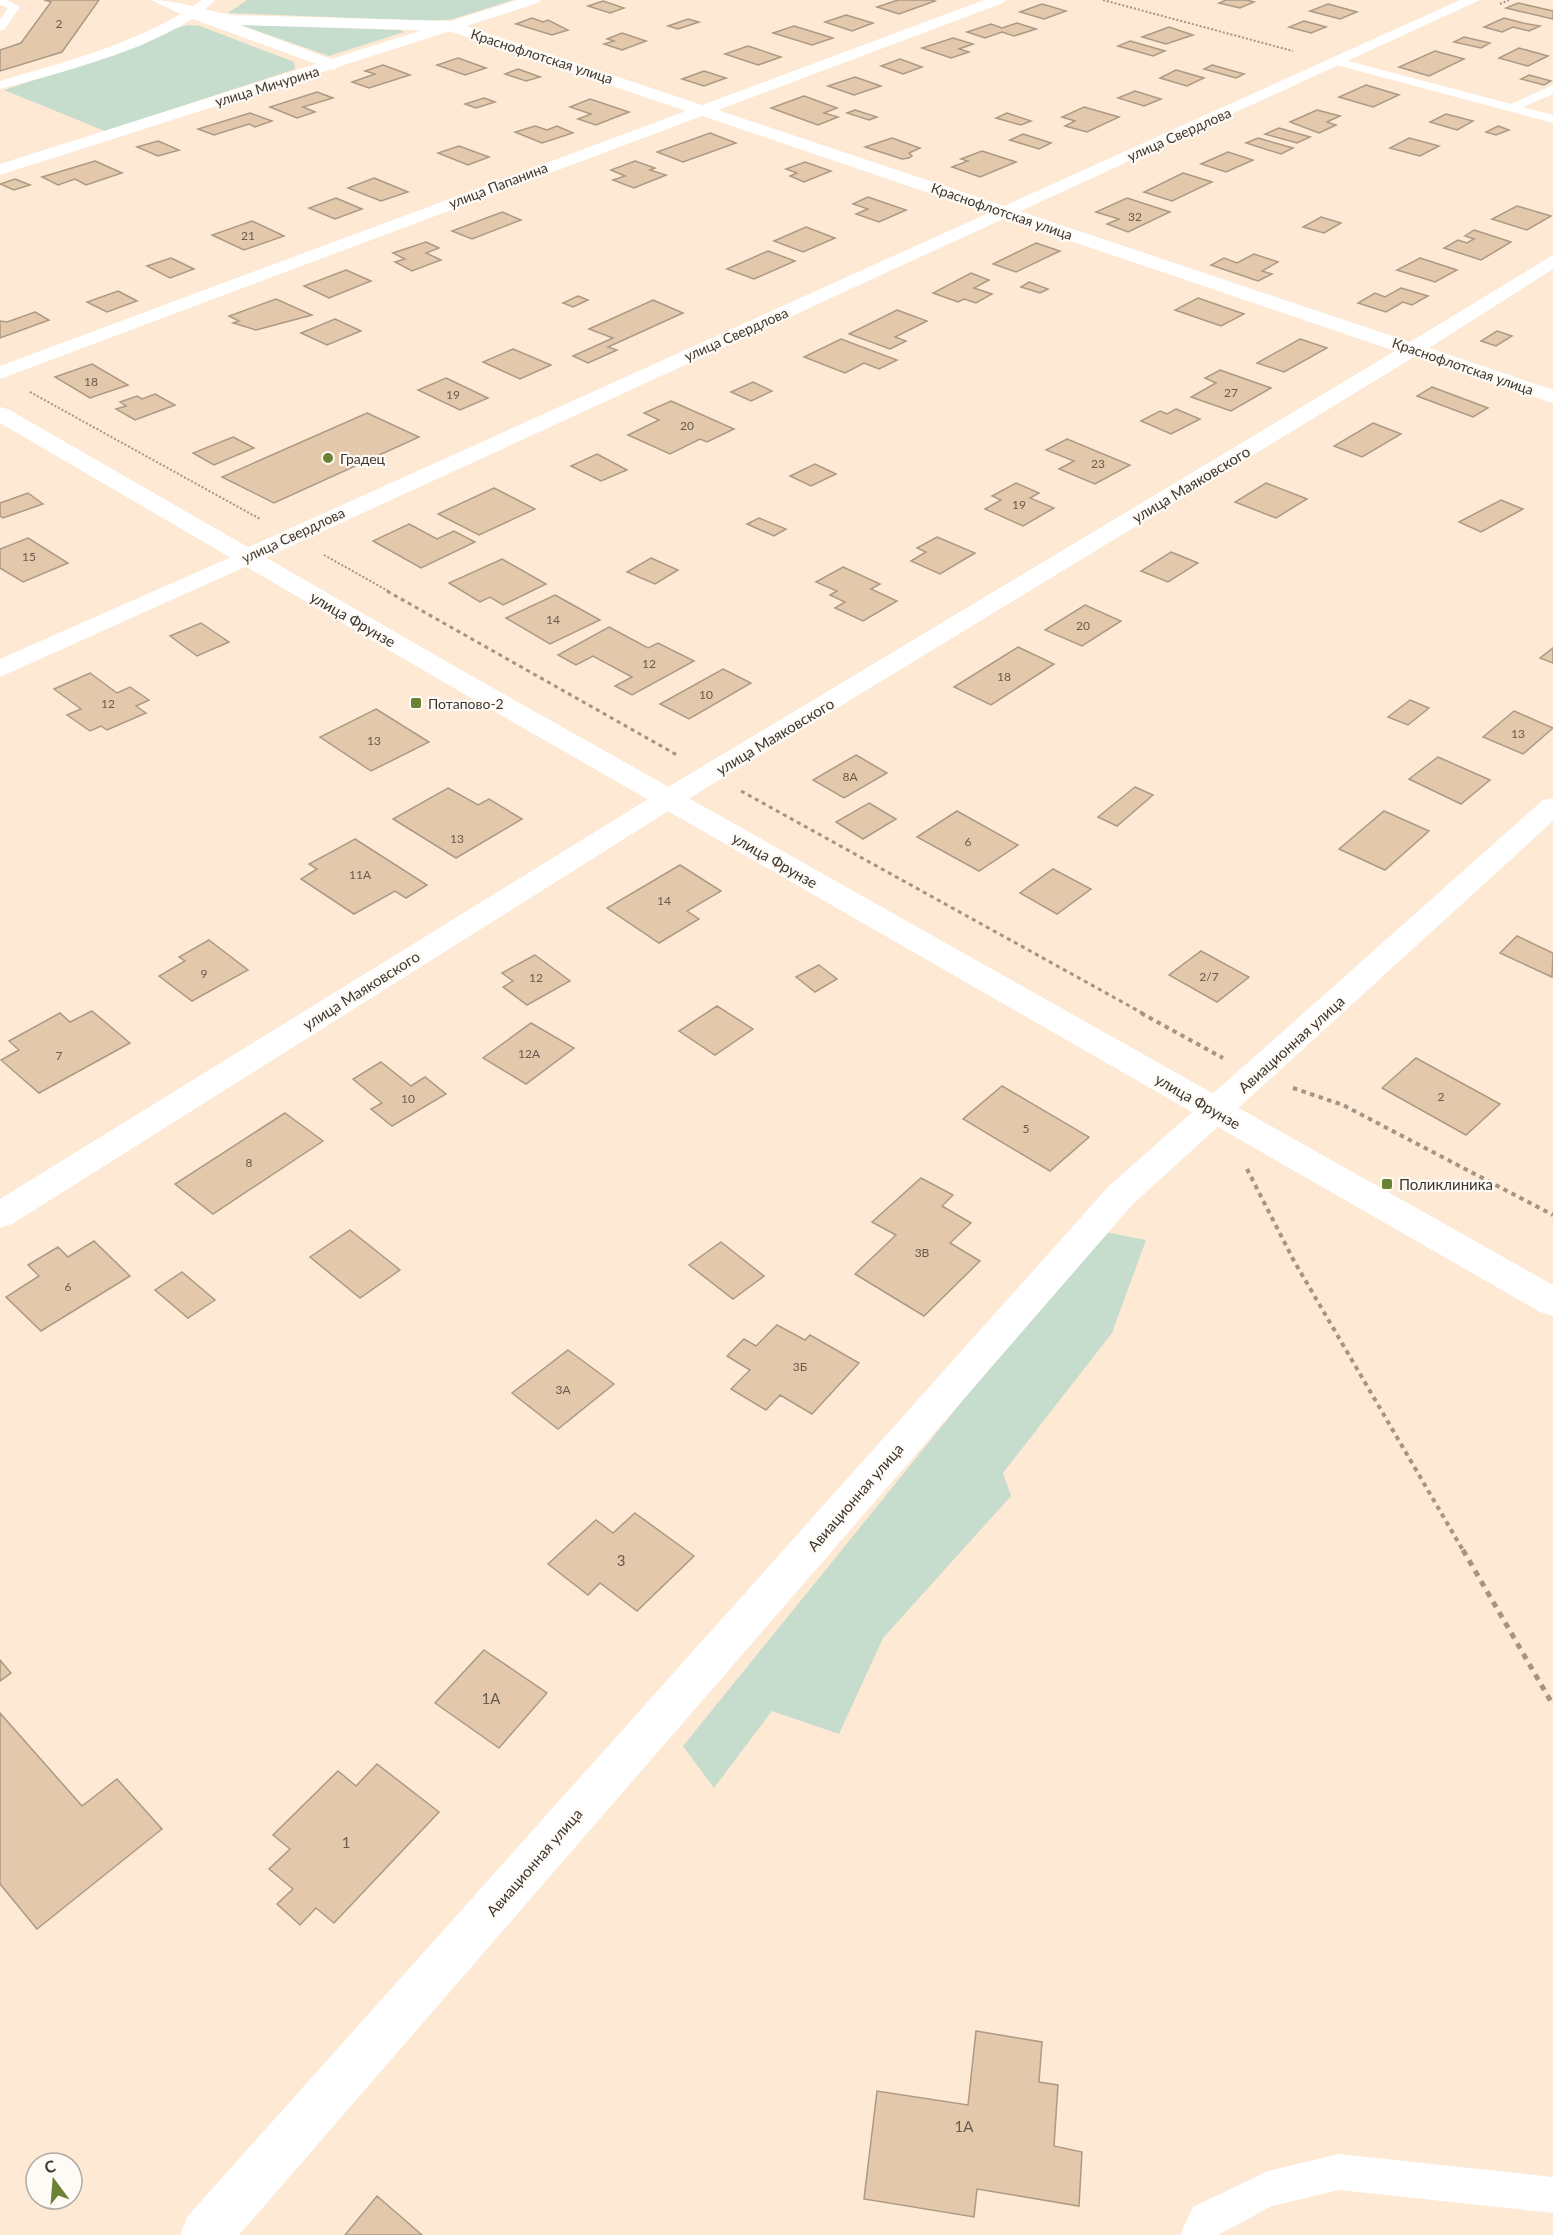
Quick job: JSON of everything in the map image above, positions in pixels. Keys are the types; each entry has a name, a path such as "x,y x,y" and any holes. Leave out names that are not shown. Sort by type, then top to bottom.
{"street":[{"path":"159,0 333,65"},
{"name":"улица Мичурина","path":"0,170 533,0"},
{"name":"улица Папанина","path":"0,373 701,109 998,0"},
{"name":"улица Свердлова","path":"0,669 1472,0"},
{"path":"192,14 233,20 451,26"},
{"name":"Краснофлотская улица","path":"451,26 1553,397"},
{"name":"улица Маяковского","path":"0,1215 668,799 1413,349 1553,261"},
{"name":"улица Фрунзе","path":"0,414 668,799 1553,1302"},
{"name":"Авиационная улица","path":"205,2235 1120,1196 1175,1144 1256,1076 1553,806"}],"lane":[{"path":"0,85 108,51 157,32 192,14 209,0"},
{"path":"0,2 14,7 0,28"},
{"path":"1336,63 1553,119"},
{"path":"1512,108 1553,89"},
{"path":"1198,2235 1206,2220 1268,2189 1339,2172 1553,2195"}],"path":[{"path":"1103,0 1336,63"},
{"path":"21,387 1256,1076 1343,1105 1553,1215"},
{"path":"1245,1165 1294,1261 1553,1705"}],"green space":[{"path":"247,0 513,0 453,19 430,21 228,13"},
{"path":"238,24 400,30 404,32 329,56"},
{"path":"188,25 200,26 294,62 295,69 105,131 4,90 142,45 170,30"},
{"path":"1100,1231 1146,1240 1112,1333 1003,1473 1011,1496 883,1638 839,1734 772,1711 714,1788 683,1746"}],"building":[{"path":"44,0 99,0 62,52 0,71 0,50 21,43 51,2"},
{"path":"898,0 935,1 899,14 877,7"},
{"path":"1226,0 1254,2 1240,8 1219,3"},
{"path":"603,1 624,8 610,13 588,6"},
{"path":"1518,3 1553,11 1553,19 1506,8"},
{"path":"1042,4 1066,11 1044,19 1020,12"},
{"path":"1328,4 1357,12 1340,19 1310,11"},
{"path":"846,15 873,23 852,31 825,22"},
{"path":"532,18 543,22 548,20 568,30 552,35 516,24"},
{"path":"1504,18 1540,26 1529,31 1513,27 1502,32 1484,27"},
{"path":"688,19 699,22 678,29 668,26"},
{"path":"1304,21 1326,27 1311,33 1289,27"},
{"path":"1017,23 1036,29 1014,36 1002,32 985,38 967,32 991,24 1002,28"},
{"path":"794,26 833,38 812,45 773,33"},
{"path":"1169,27 1193,35 1166,44 1142,37"},
{"path":"622,33 646,41 622,50 604,44 614,41 607,39"},
{"path":"1464,37 1490,43 1481,48 1454,42"},
{"path":"953,38 973,44 959,49 969,52 951,58 922,48"},
{"path":"1130,41 1165,51 1153,56 1118,46"},
{"path":"748,46 781,57 758,65 725,54"},
{"path":"1519,48 1548,56 1528,66 1499,58"},
{"path":"1435,51 1464,59 1429,76 1399,67"},
{"path":"458,58 486,68 465,75 437,65"},
{"path":"900,59 922,67 903,74 881,66"},
{"path":"383,65 410,75 369,88 352,82 375,74 365,71"},
{"path":"1212,65 1244,74 1236,78 1204,69"},
{"path":"518,69 540,77 526,81 505,74"},
{"path":"1176,70 1204,78 1187,86 1160,78"},
{"path":"704,71 726,78 704,86 682,79"},
{"path":"1529,75 1551,81 1544,85 1521,79"},
{"path":"855,77 881,86 854,95 828,86"},
{"path":"1366,85 1399,95 1373,107 1339,97"},
{"path":"1135,91 1161,99 1144,106 1118,98"},
{"path":"317,92 333,98 303,107 315,112 297,118 270,107"},
{"path":"804,96 837,108 824,113 838,117 818,125 771,108"},
{"path":"484,98 495,102 476,108 465,104"},
{"path":"590,99 629,112 596,125 578,119 591,114 570,107"},
{"path":"1084,107 1119,117 1087,132 1065,126 1075,121 1062,117"},
{"path":"855,110 877,117 869,120 847,113"},
{"path":"1317,110 1340,116 1327,122 1336,125 1319,133 1290,122"},
{"path":"250,113 272,121 255,127 249,124 214,135 198,129"},
{"path":"1007,113 1031,121 1021,125 996,118"},
{"path":"1446,114 1473,121 1457,130 1430,122"},
{"path":"535,126 547,130 557,126 573,133 542,143 515,132"},
{"path":"1498,126 1509,130 1496,135 1486,132"},
{"path":"1279,128 1310,137 1297,143 1265,134"},
{"path":"710,133 736,143 683,162 657,152"},
{"path":"1023,134 1051,143 1039,149 1010,140"},
{"path":"892,138 920,148 909,153 912,156 909,158 902,159 865,147"},
{"path":"1258,138 1293,148 1281,154 1246,143"},
{"path":"1409,138 1439,146 1420,156 1390,148"},
{"path":"158,141 179,150 158,156 137,147"},
{"path":"459,146 489,157 468,165 438,153"},
{"path":"982,151 1016,162 980,177 952,167 968,161 961,159"},
{"path":"1228,152 1253,160 1226,172 1201,164"},
{"path":"95,161 122,173 86,185 75,179 58,185 42,177"},
{"path":"635,161 655,168 650,170 666,175 634,188 613,180 625,176 611,170"},
{"path":"805,162 831,171 804,182 790,176 797,173 786,169"},
{"path":"1183,173 1212,182 1172,201 1144,192"},
{"path":"374,178 408,192 381,201 348,188"},
{"path":"15,179 30,185 14,190 0,184"},
{"path":"868,197 906,210 879,222 856,214 868,209 853,204"},
{"path":"336,198 362,209 335,219 309,208"},
{"path":"1127,198 1170,212 1128,232 1107,224 1119,219 1096,212"},
{"path":"1517,206 1551,216 1527,230 1492,219"},
{"path":"502,212 521,220 472,239 452,231"},
{"path":"1321,217 1341,223 1324,233 1303,227"},
{"path":"252,221 284,236 244,250 212,235"},
{"path":"806,227 835,238 803,252 774,241"},
{"path":"1474,230 1511,242 1481,260 1444,248 1458,240 1467,243 1474,239 1465,236"},
{"path":"426,242 439,248 426,253 441,260 412,271 395,262 405,259 393,253"},
{"path":"1036,243 1060,251 1016,272 993,264"},
{"path":"768,251 795,261 754,279 727,269"},
{"path":"1254,254 1278,262 1262,271 1272,274 1258,281 1211,265 1224,258 1237,263"},
{"path":"171,258 194,269 170,278 147,266"},
{"path":"1420,258 1457,270 1435,282 1397,270"},
{"path":"346,270 371,281 329,298 304,286"},
{"path":"971,273 989,280 974,288 992,294 976,303 964,299 958,302 933,293"},
{"path":"1029,282 1048,289 1040,293 1021,287"},
{"path":"1401,288 1428,296 1412,305 1403,302 1386,312 1358,303 1375,293 1385,297"},
{"path":"118,291 137,301 107,312 87,302"},
{"path":"578,296 588,300 573,307 563,303"},
{"path":"1198,298 1244,314 1221,326 1175,310"},
{"path":"276,299 312,315 256,330 233,323 239,321 229,316"},
{"path":"653,300 683,313 608,347 617,350 588,363 573,356 613,338 589,329"},
{"path":"897,310 927,321 895,337 906,341 890,349 849,334"},
{"path":"35,312 49,320 0,338 0,321 7,322"},
{"path":"335,319 361,331 327,345 301,333"},
{"path":"1497,331 1512,336 1496,346 1481,341"},
{"path":"841,339 897,360 879,369 864,363 845,373 804,357"},
{"path":"1300,339 1327,348 1284,372 1257,363"},
{"path":"513,349 551,365 520,379 483,362"},
{"path":"92,364 128,385 90,398 55,377"},
{"path":"1220,370 1271,388 1231,411 1191,397 1216,383 1205,378"},
{"path":"446,378 488,398 460,410 418,390"},
{"path":"753,382 772,391 751,401 731,392"},
{"path":"1432,387 1488,408 1473,417 1417,396"},
{"path":"155,394 175,405 135,420 116,409 126,406 120,402 137,396 142,399"},
{"path":"671,401 734,429 707,442 700,439 670,454 628,435 659,420 644,413"},
{"path":"1176,409 1200,419 1171,434 1141,421 1160,411 1167,414"},
{"path":"367,413 419,437 274,503 222,477"},
{"path":"1373,423 1401,434 1362,457 1334,446"},
{"path":"233,437 254,448 214,465 193,453"},
{"path":"1067,439 1130,465 1095,484 1059,469 1074,461 1046,450"},
{"path":"597,454 627,470 601,481 571,466"},
{"path":"815,464 836,474 811,486 790,476"},
{"path":"1016,483 1039,493 1030,498 1054,508 1023,526 985,509 1001,500 992,496"},
{"path":"1266,483 1307,499 1276,518 1235,502"},
{"path":"494,488 535,509 479,535 438,514"},
{"path":"28,493 43,504 3,518 0,516 0,503"},
{"path":"1501,500 1523,509 1481,532 1459,522"},
{"path":"759,518 786,529 774,536 747,524"},
{"path":"409,524 437,539 454,531 475,542 421,568 373,541"},
{"path":"937,537 975,553 940,574 911,561 926,552 917,548"},
{"path":"28,538 68,563 23,582 0,568 0,549"},
{"path":"1171,552 1198,563 1168,582 1141,571"},
{"path":"651,558 678,570 655,584 627,572"},
{"path":"502,559 546,584 503,605 490,597 480,602 449,583"},
{"path":"843,567 880,584 871,589 897,601 863,621 835,608 845,602 830,595 837,591 816,582"},
{"path":"555,595 600,620 550,644 506,618"},
{"path":"1085,605 1121,621 1082,646 1045,630"},
{"path":"201,623 229,642 197,656 170,636"},
{"path":"609,627 648,648 658,643 694,661 632,695 615,686 632,677 593,656 576,665 558,655"},
{"path":"1018,647 1054,664 991,705 954,687"},
{"path":"1553,648 1553,663 1540,658"},
{"path":"723,669 751,683 689,719 660,704"},
{"path":"90,673 117,693 130,687 149,700 136,706 146,713 107,730 101,726 90,731 67,715 81,709 54,689"},
{"path":"1410,700 1429,708 1408,725 1388,717"},
{"path":"376,709 429,742 371,771 320,737"},
{"path":"1514,711 1553,728 1523,754 1483,737"},
{"path":"856,755 887,773 844,798 813,780"},
{"path":"1438,757 1490,780 1461,804 1409,779"},
{"path":"1135,787 1153,795 1117,826 1098,817"},
{"path":"448,788 478,805 489,799 522,819 456,858 393,819"},
{"path":"869,803 896,819 863,839 836,822"},
{"path":"957,811 1018,845 979,871 917,837"},
{"path":"1384,811 1429,831 1385,870 1339,849"},
{"path":"355,839 427,885 406,898 395,891 354,914 301,879 317,869 309,864"},
{"path":"680,865 721,891 687,911 699,919 659,943 607,908"},
{"path":"1053,869 1091,889 1057,914 1020,893"},
{"path":"1517,936 1553,953 1552,977 1500,953"},
{"path":"209,940 248,970 192,1001 159,976 185,961 179,957"},
{"path":"1201,951 1249,977 1217,1002 1169,975"},
{"path":"535,955 570,981 527,1005 503,987 513,981 502,973"},
{"path":"819,965 837,979 815,992 796,977"},
{"path":"717,1006 753,1029 715,1055 679,1031"},
{"path":"92,1011 130,1043 39,1093 1,1060 19,1050 9,1041 60,1013 70,1022"},
{"path":"531,1023 574,1048 526,1084 483,1058"},
{"path":"1416,1058 1500,1104 1466,1135 1382,1088"},
{"path":"381,1062 411,1086 425,1077 446,1094 392,1126 371,1109 382,1103 353,1079"},
{"path":"1002,1086 1089,1137 1050,1171 963,1119"},
{"path":"285,1113 323,1141 213,1214 175,1184"},
{"path":"921,1178 953,1195 942,1206 971,1223 950,1243 980,1261 924,1316 855,1274 896,1235 872,1222"},
{"path":"350,1230 400,1270 360,1298 310,1257"},
{"path":"94,1241 130,1276 41,1331 6,1297 39,1276 28,1265 58,1247 68,1257"},
{"path":"721,1242 764,1276 733,1299 689,1265"},
{"path":"182,1272 215,1300 188,1318 155,1290"},
{"path":"777,1325 805,1340 810,1335 859,1363 812,1414 780,1395 766,1410 731,1389 750,1370 727,1356 744,1339 756,1346"},
{"path":"568,1350 614,1384 558,1429 512,1393"},
{"path":"635,1513 694,1556 637,1611 600,1583 588,1595 548,1564 596,1520 613,1533"},
{"path":"484,1650 547,1693 499,1748 435,1703"},
{"path":"0,1660 11,1673 0,1681"},
{"path":"0,1713 82,1806 117,1779 162,1829 37,1929 0,1884"},
{"path":"377,1764 439,1812 334,1923 316,1908 300,1925 277,1904 293,1889 269,1869 290,1849 273,1835 338,1771 356,1786"},
{"path":"976,2031 1042,2042 1039,2082 1058,2085 1054,2146 1082,2152 1079,2206 977,2189 974,2217 864,2199 877,2091 968,2105"},
{"path":"377,2196 422,2235 345,2235"}],"place":[{"name":"Градец","path":"328,458"},
{"name":"Потапово-2","path":"416,703"},
{"name":"Поликлиника","path":"1387,1184"}]}
